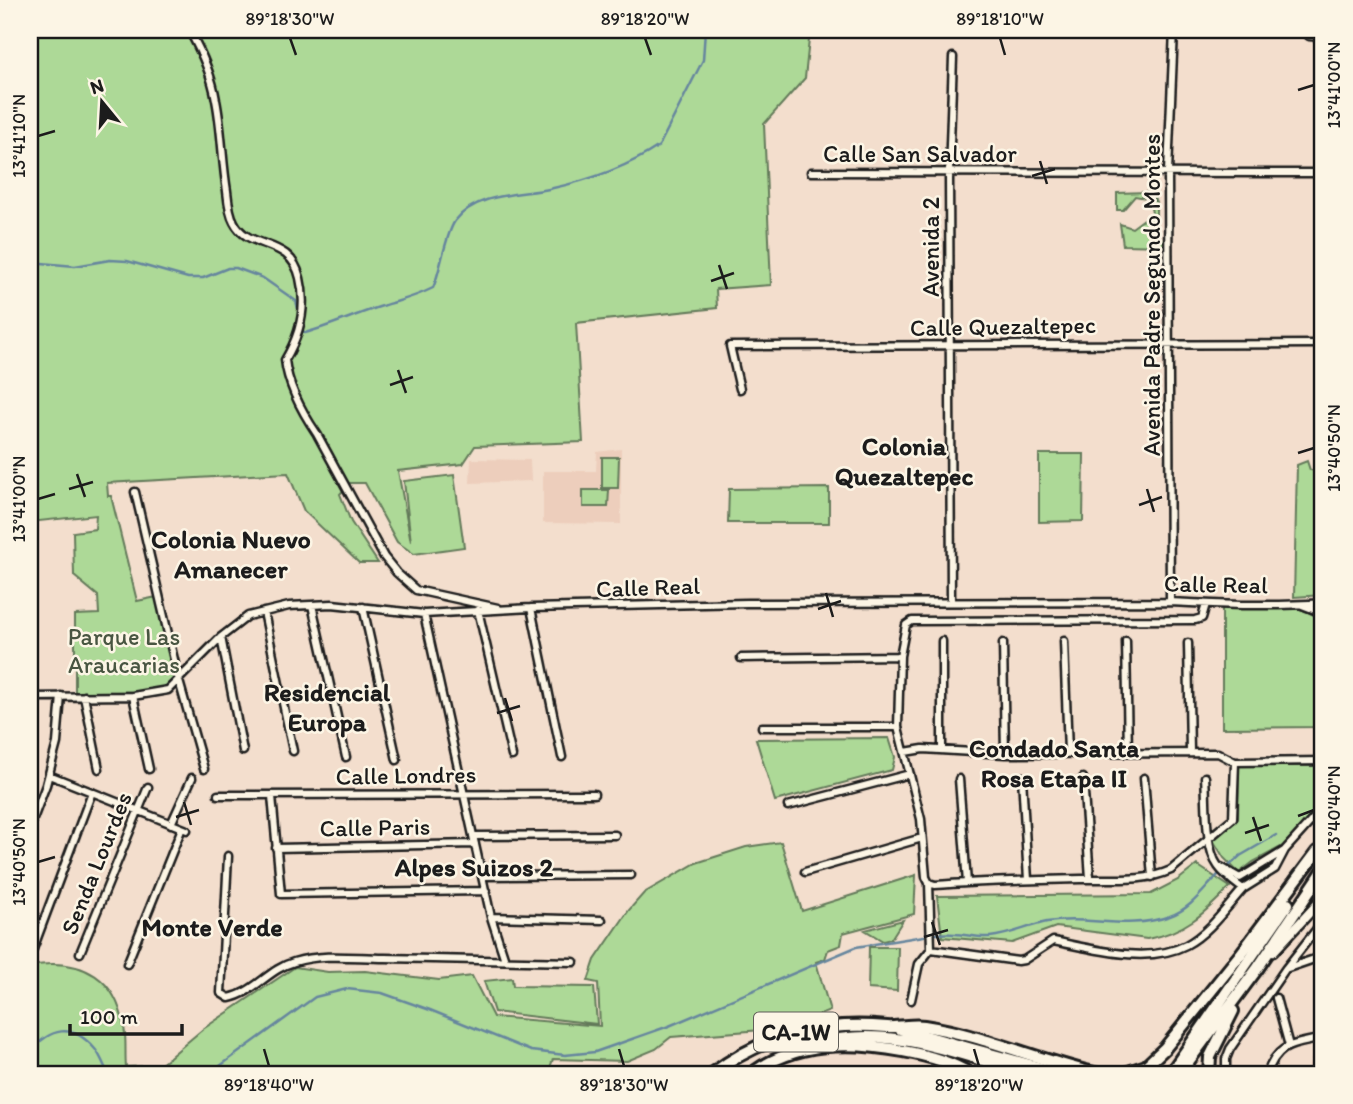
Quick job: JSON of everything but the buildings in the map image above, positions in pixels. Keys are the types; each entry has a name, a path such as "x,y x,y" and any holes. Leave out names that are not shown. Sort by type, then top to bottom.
{"highway":[{"path":"1170,1074 1288,904 1323,842"},
{"path":"1122,1074 1146,1066 1165,1048 1240,955 1317,852"},
{"path":"1179,1074 1245,986 1323,872"},
{"path":"1209,1074 1210,1057 1245,986"},
{"name":"CA-1W","path":"712,1074 754,1048 799,1031 846,1024 890,1027"},
{"path":"890,1027 923,1026 1098,1074"},
{"path":"801,1050 842,1044 874,1046 920,1054 970,1074"},
{"name":"CA-1W","path":"751,1074 774,1059 801,1050"}],"main road":[{"path":"890,1027 1062,1074"},
{"path":"801,1050 846,1037 884,1037 914,1042 1030,1074"}],"street":[{"path":"189,30 209,74 216,99 225,176 234,223 253,241 271,244 294,260 301,279 303,316 285,360 292,388 304,415 384,557 397,573 416,590 503,609"},
{"name":"Avenida Padre Segundo Montes","path":"1170,602 1168,172 1174,30"},
{"path":"1309,36 1323,37"},
{"name":"Avenida 2","path":"951,602 949,173 952,59"},
{"name":"Calle San Salvador","path":"811,172 1323,173"},
{"name":"Calle Quezaltepec","path":"740,389 730,346 1320,344"},
{"path":"135,492 179,681 204,769"},
{"name":"Calle Real","path":"30,696 133,696 169,690 221,637 248,616 289,606 332,604 424,614 531,608 844,602 1323,603"},
{"path":"912,1000 919,964 931,949 929,883 926,877 921,819 898,727 900,656 906,625 912,621 1185,621 1202,618 1206,604"},
{"path":"312,605 346,757"},
{"name":"Calle Real","path":"1300,605 1323,613"},
{"path":"363,607 397,760"},
{"path":"531,608 562,757"},
{"path":"478,610 512,756"},
{"path":"264,612 293,751"},
{"path":"424,614 491,917 505,960"},
{"path":"221,637 243,751"},
{"path":"942,641 942,750"},
{"path":"1064,641 1068,754"},
{"path":"1126,641 1128,753"},
{"path":"1003,643 1005,754"},
{"path":"1188,643 1190,752"},
{"path":"741,658 900,656"},
{"path":"30,828 57,743 61,696"},
{"path":"84,696 99,768"},
{"path":"133,696 149,769"},
{"path":"762,727 898,727"},
{"path":"905,752 1190,752 1218,753 1235,762 1323,761"},
{"path":"929,883 935,885 1090,878 1142,879 1171,870 1233,818 1235,762"},
{"path":"788,806 910,774"},
{"path":"49,775 185,829 127,964"},
{"path":"1022,777 1028,880"},
{"path":"1205,777 1209,839 1216,864 1229,879 1243,889"},
{"path":"171,824 191,778"},
{"path":"1083,778 1090,878"},
{"path":"1144,778 1152,877"},
{"path":"959,779 967,883"},
{"name":"Senda Lourdes","path":"80,953 148,787"},
{"path":"33,949 92,792"},
{"name":"Calle Londres","path":"218,795 594,794"},
{"path":"272,796 281,894 486,891"},
{"path":"931,949 1018,961 1054,941 1106,952 1163,954 1186,945 1210,926 1243,889 1275,869 1285,850 1323,808"},
{"name":"Calle Paris","path":"276,848 615,835"},
{"path":"805,872 922,838"},
{"path":"1216,864 1240,878 1285,850"},
{"path":"228,856 221,993 229,998 242,995 266,976 292,962 332,955 574,962"},
{"path":"482,876 631,875"},
{"path":"1257,969 1323,898"},
{"path":"491,917 602,920"},
{"path":"1226,1074 1226,1059 1230,1049 1286,968 1323,921"},
{"path":"1286,968 1323,956"},
{"path":"1276,998 1289,1046"},
{"path":"1267,1074 1277,1053 1289,1046 1323,1038"}],"shaded area":[{"path":"621,449 621,524 543,523 543,471 596,471 597,452"},
{"path":"471,459 530,460 531,481 470,483"},
{"path":"1323,1049 1323,1074 1306,1074 1313,1052"}],"green space":[{"name":"Parque Las Araucarias","path":"30,30 810,30 805,78 764,124 771,285 716,289 717,308 576,323 583,442 475,446 463,464 398,471 411,542 404,481 454,475 464,547 414,554 397,542 365,483 350,483 340,494 351,522 378,563 359,563 304,511 288,473 107,483 108,496 111,496 137,601 157,597 176,679 155,691 75,693 75,615 99,614 98,596 74,576 73,532 95,529 96,515 30,522"},
{"path":"1148,192 1153,195 1156,202 1156,239 1165,239 1165,246 1123,245 1120,224 1132,228 1152,213 1150,202 1154,201 1152,195 1146,194 1146,198 1135,196 1123,210 1117,210 1117,193"},
{"path":"1323,261 1323,357 1320,357 1320,345 1314,343"},
{"path":"1039,454 1084,454 1083,521 1039,522"},
{"path":"602,457 619,457 618,488 602,488"},
{"path":"1307,461 1310,470 1323,471 1323,595 1294,597 1297,465"},
{"path":"829,488 829,523 728,523 729,489"},
{"path":"583,490 609,490 608,507 583,507"},
{"path":"1297,606 1323,620 1323,727 1222,728 1222,607"},
{"path":"889,738 895,757 892,770 775,801 756,739"},
{"path":"1239,766 1323,766 1323,802 1283,846 1239,873 1224,858 1213,840 1238,819"},
{"path":"781,842 802,911 916,875 914,914 843,933 841,945 828,950 825,959 816,962 830,1011 787,1028 671,1037 656,1049 627,1061 553,1059 548,1074 30,1074 30,966 49,964 82,969 95,976 115,998 125,1034 126,1067 159,1066 203,1029 295,967 328,972 365,971 439,980 472,976 493,1017 600,1026 598,983 588,981 595,960 644,893 696,863 746,847"},
{"path":"1197,865 1230,887 1183,927 1160,936 1147,939 1056,927 1012,943 942,937 937,896 1151,894 1178,880"},
{"path":"903,920 891,939 883,941 865,930"},
{"path":"869,947 898,947 897,991 868,989"},
{"path":"512,978 513,986 594,987 597,1024 494,1012 484,981"}],"waterway":[{"path":"301,329 305,333 316,330 433,288 452,227 455,221 474,205 592,177 620,167 659,146 703,60 705,30"},
{"path":"30,262 75,266 110,260 127,261 188,278 203,278 228,268 236,268 263,278 296,301 299,313"},
{"path":"1229,866 1240,856 1276,835"},
{"path":"937,934 990,937 1062,920 1123,923 1154,920 1185,908 1222,871"},
{"path":"209,1074 315,997 347,989 382,993 531,1051 565,1055 595,1052 669,1026 856,947 924,936"},
{"path":"30,1052 53,1033 70,1032 86,1040 95,1049 108,1074"}],"district":[{"name":"Colonia Quezaltepec","path":"904,461"},
{"name":"Colonia Nuevo Amanecer","path":"231,554"},
{"name":"Residencial Europa","path":"327,707"},
{"name":"Condado Santa Rosa Etapa II","path":"1054,763"},
{"name":"Alpes Suizos 2","path":"474,867"},
{"name":"Monte Verde","path":"212,927"}]}
